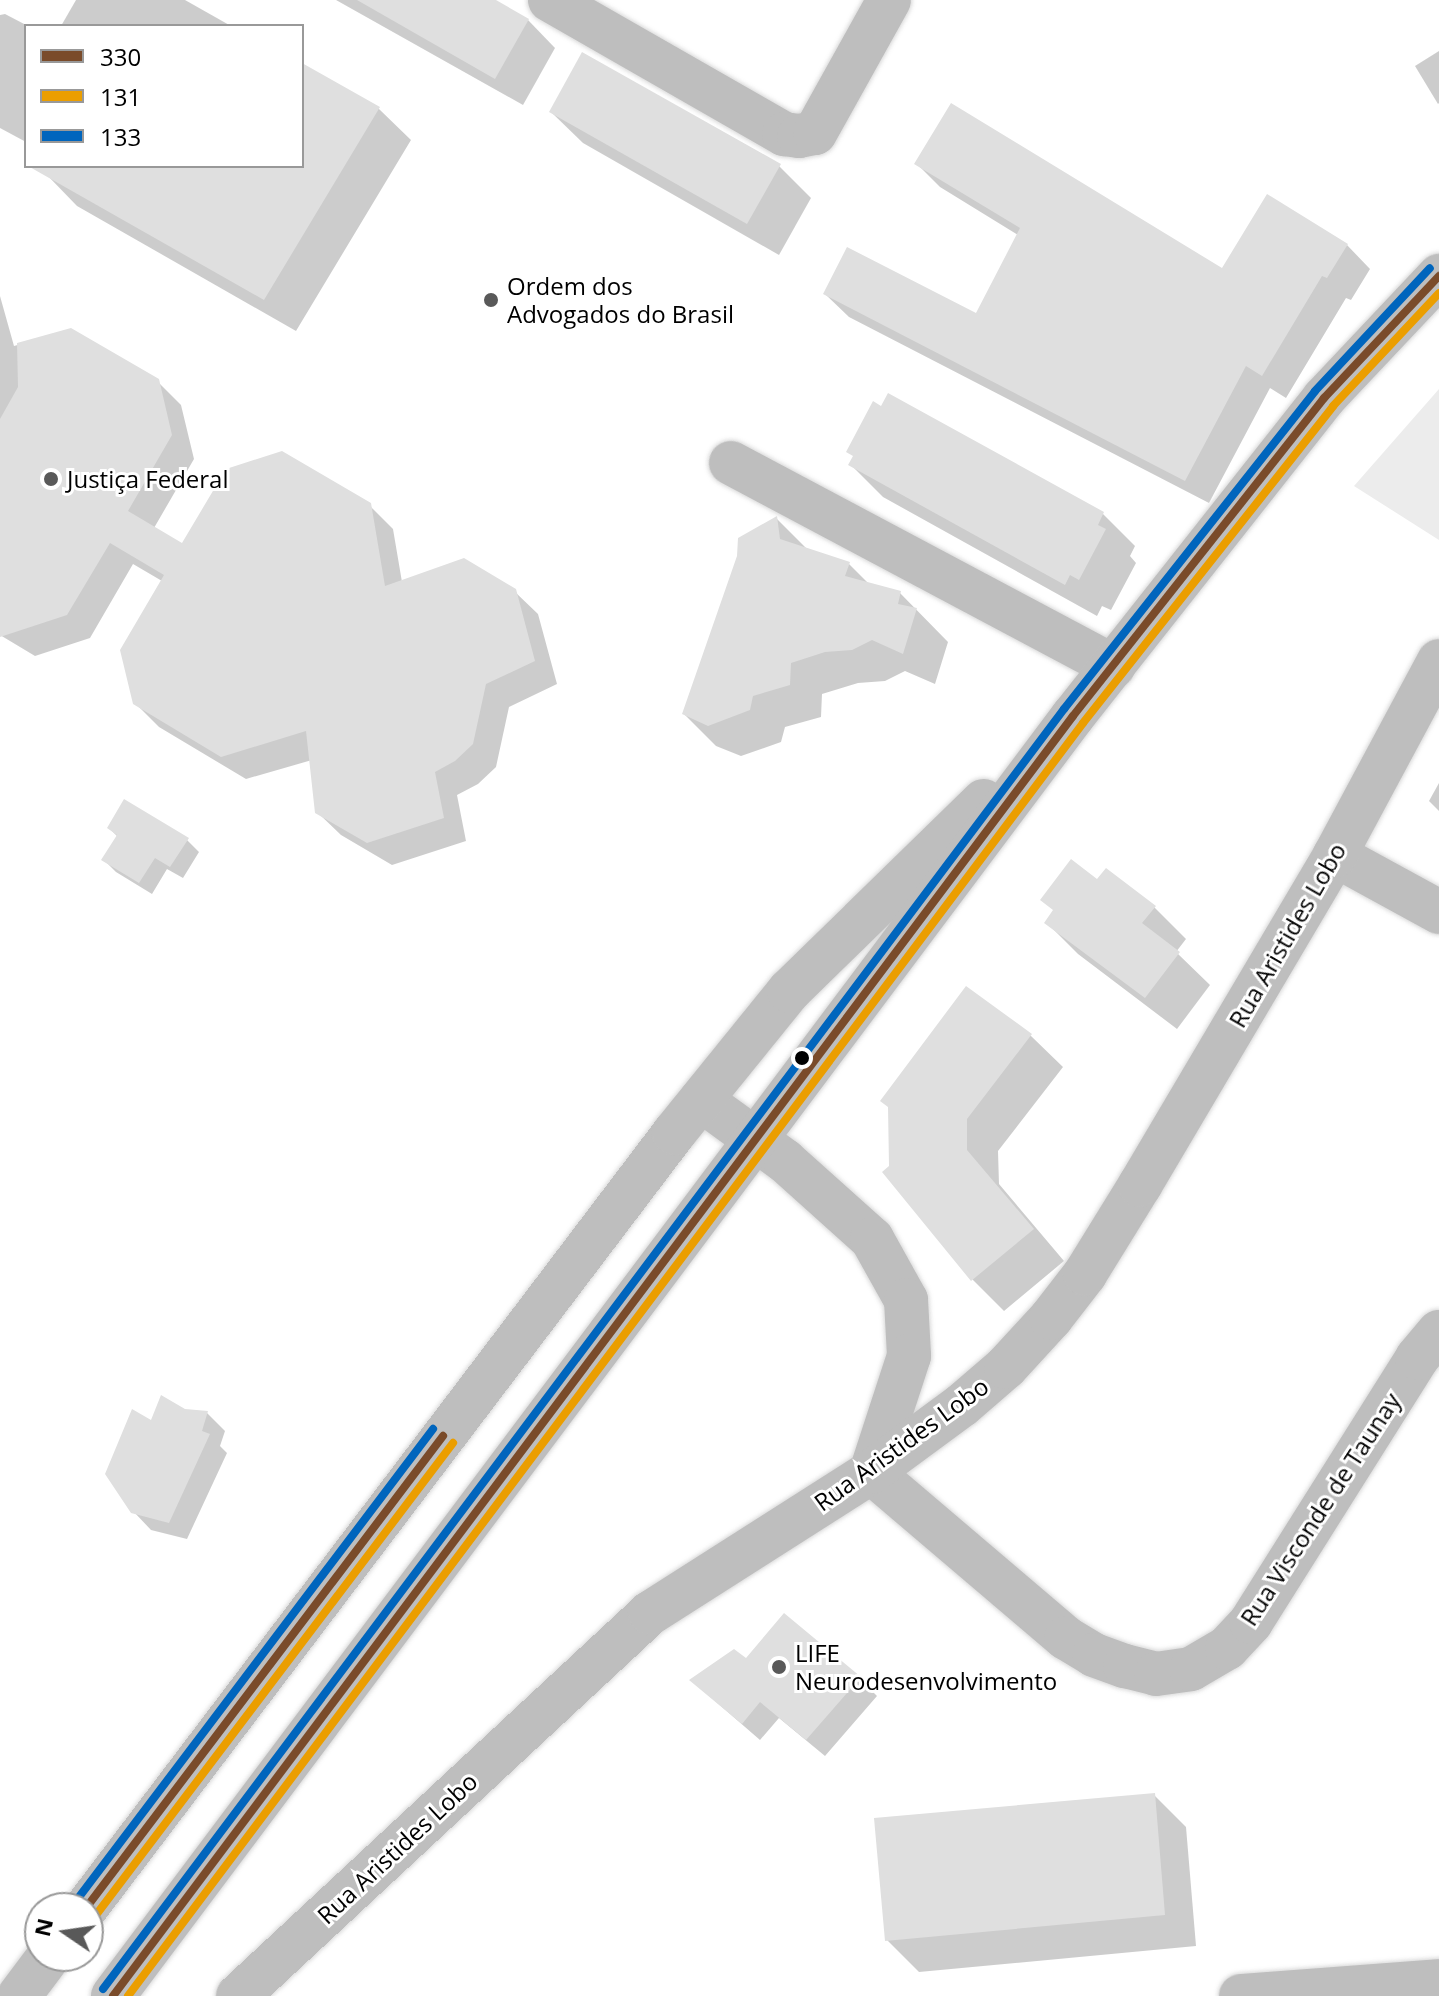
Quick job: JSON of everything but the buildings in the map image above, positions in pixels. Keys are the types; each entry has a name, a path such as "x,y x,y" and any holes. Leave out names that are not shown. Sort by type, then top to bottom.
{"street":[{"path":"550,0 784,134 799,136 815,133 889,0"},
{"path":"113,1996 1073,716 1324,398 1439,276"},
{"path":"731,463 1113,666"},
{"name":"Rua Aristides Lobo","path":"238,1996 650,1613 871,1472 962,1405 1006,1367 1051,1318 1085,1274 1335,855 1439,661"},
{"path":"98,1892 701,1100 789,991 835,943 1073,716"},
{"path":"1335,855 1439,912"},
{"path":"701,1100 758,1139 872,1239 906,1300 909,1356 871,1472"},
{"name":"Rua Visconde de Taunay","path":"871,1472 1066,1638 1094,1655 1156,1674 1191,1669 1227,1648 1251,1622 1417,1358 1439,1332"},
{"path":"19,1996 37,1972"},
{"path":"1241,1996 1439,1981"}],"shaded area":[{"path":"1439,389 1439,540 1354,486"}],"transit line":[{"name":"133","path":"103,1989 1064,709 1315,391 1430,268"},
{"name":"330","path":"113,1996 1073,716 1324,398 1439,276"},
{"name":"131","path":"128,1996 1083,723 1333,406 1439,293"},
{"name":"133","path":"83,1892 433,1429"},
{"name":"330","path":"98,1892 443,1436"},
{"name":"131","path":"104,1904 453,1443"}],"place":[{"name":"Ordem dos Advogados do Brasil","path":"491,300"},
{"name":"Justiça Federal","path":"51,479"},
{"name":"LIFE Neurodesenvolvimento","path":"779,1667"}]}
